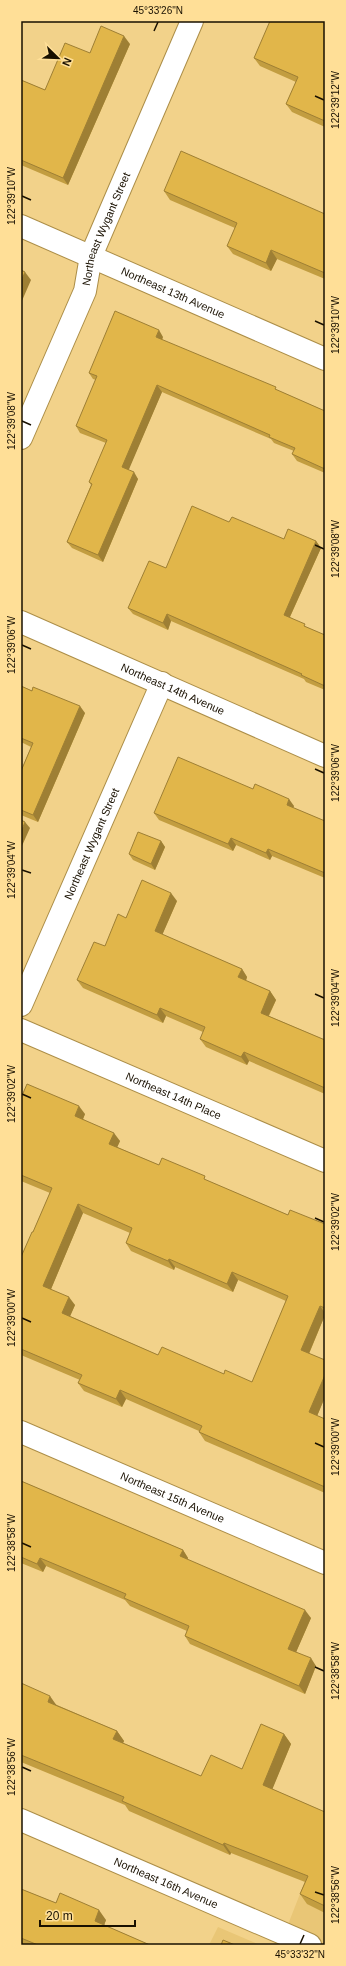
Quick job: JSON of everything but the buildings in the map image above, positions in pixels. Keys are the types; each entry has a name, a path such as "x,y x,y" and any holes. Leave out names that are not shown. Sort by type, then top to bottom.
{"street":[{"name":"Northeast Wygant Street","path":"21,438 85,291 91,256 192,21"},
{"name":"Northeast 13th Avenue","path":"21,226 325,360"},
{"name":"Northeast 14th Avenue","path":"21,622 325,756"},
{"name":"Northeast Wygant Street","path":"21,1005 162,683"},
{"name":"Northeast 14th Place","path":"21,1030 325,1161"},
{"name":"Northeast 15th Avenue","path":"21,1432 325,1562"},
{"name":"Northeast 16th Avenue","path":"21,1820 310,1945"}],"shaded area":[{"path":"325,1830 325,1945 280,1945"},
{"path":"218,1927 260,1945 209,1945"}]}
